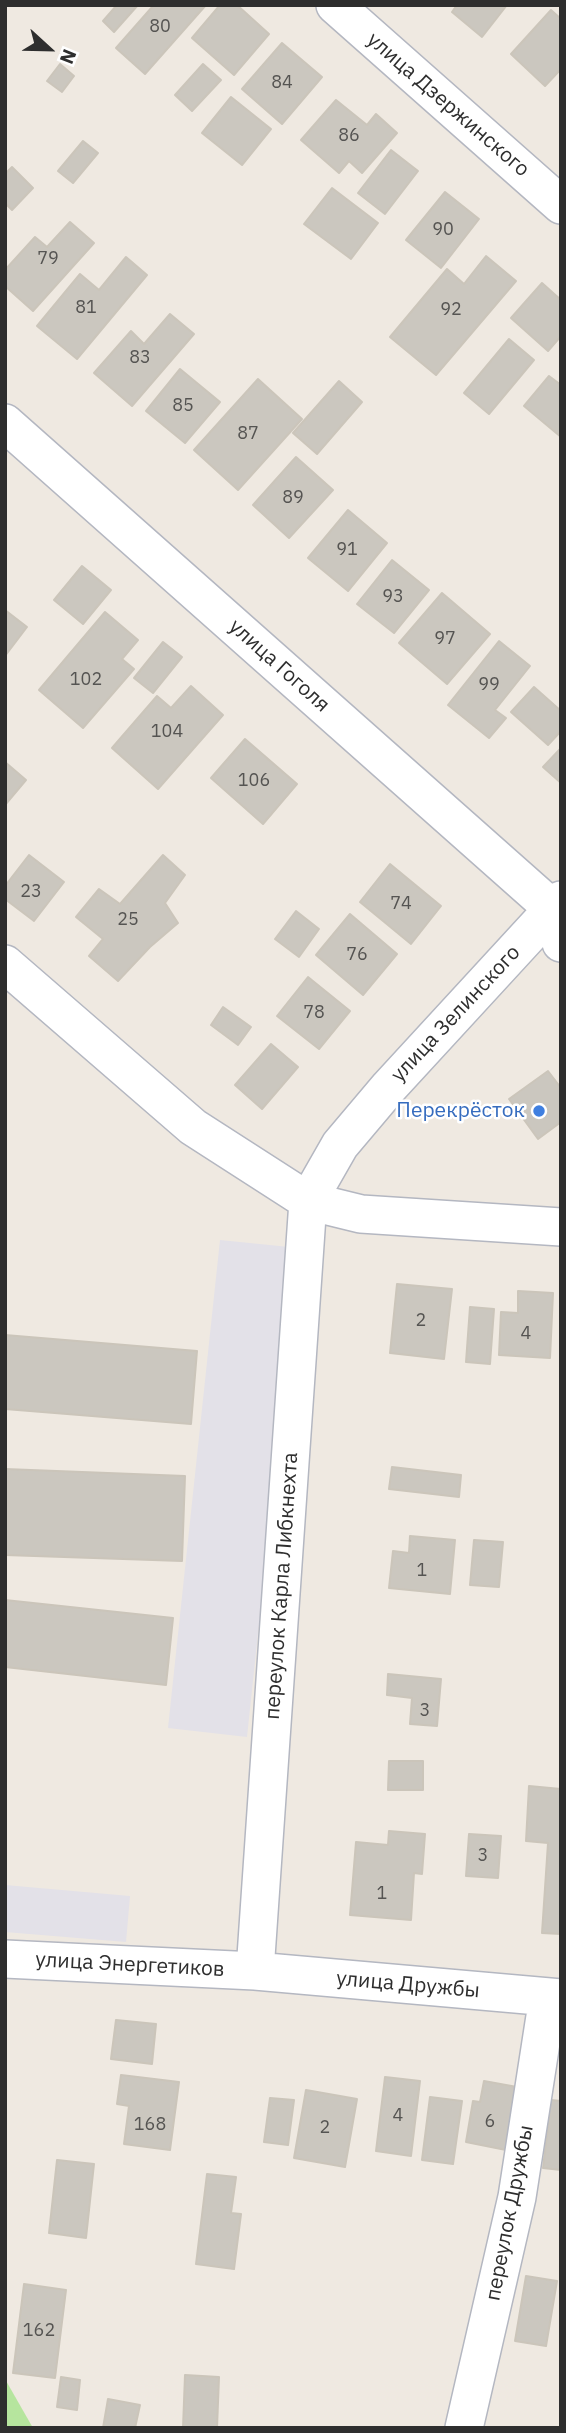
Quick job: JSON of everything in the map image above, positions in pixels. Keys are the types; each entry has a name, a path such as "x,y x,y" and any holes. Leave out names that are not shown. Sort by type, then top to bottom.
{"street":[{"name":"улица Дзержинского","path":"335,5 561,205"},
{"name":"улица Гоголя","path":"5,423 558,917"},
{"name":"улица Зелинского","path":"308,1200 340,1145 389,1087 558,917"},
{"path":"5,964 192,1127 308,1200 361,1213 561,1227"},
{"name":"переулок Карла Либкнехта","path":"256,1971 308,1200"},
{"name":"улица Энергетиков","path":"5,1959 256,1971"},
{"name":"улица Дружбы","path":"256,1971 554,1998"},
{"name":"переулок Дружбы","path":"464,2428 517,2197 554,1998"}],"shaded area":[{"path":"220,1240 299,1248 247,1737 168,1728"},
{"path":"5,1885 130,1896 126,1942 5,1932"}],"green space":[{"path":"5,2379 33,2428 5,2428"}],"building":[{"path":"117,5 138,5 114,32 103,21"},
{"path":"152,5 206,5 145,74 116,48"},
{"path":"220,5 237,5 269,34 234,75 192,38"},
{"path":"457,5 507,5 482,37 452,12"},
{"path":"551,10 561,19 561,69 545,86 511,54"},
{"path":"282,43 322,77 282,124 242,89"},
{"path":"60,64 74,76 62,92 47,81"},
{"path":"203,64 221,80 192,111 175,95"},
{"path":"231,97 271,129 242,165 202,133"},
{"path":"336,100 367,125 376,114 397,133 362,173 349,161 339,173 301,140"},
{"path":"83,141 98,153 73,183 58,171"},
{"path":"391,150 418,171 385,214 358,193"},
{"path":"12,167 33,188 12,210 5,203 5,174"},
{"path":"332,188 378,223 351,259 304,224"},
{"path":"445,192 479,219 441,268 406,240"},
{"path":"70,222 94,243 33,311 5,286 5,270 35,237 47,247"},
{"path":"486,256 516,281 436,375 390,337 447,269 464,284"},
{"path":"126,257 147,275 77,359 37,326 80,274 99,290"},
{"path":"542,283 561,300 561,336 548,351 511,318"},
{"path":"170,314 194,334 132,406 94,373 131,331 144,344"},
{"path":"509,339 534,360 489,414 464,393"},
{"path":"180,369 220,402 185,443 146,411"},
{"path":"549,376 561,385 561,437 524,406"},
{"path":"258,379 302,419 238,490 194,450"},
{"path":"339,381 362,402 317,454 293,433"},
{"path":"296,457 333,490 289,538 253,505"},
{"path":"348,510 387,543 348,591 308,558"},
{"path":"392,560 429,590 394,633 357,604"},
{"path":"82,566 111,590 83,624 54,600"},
{"path":"442,593 490,634 447,684 399,643"},
{"path":"5,610 27,627 5,656"},
{"path":"105,612 138,640 122,659 134,669 83,728 39,690"},
{"path":"499,641 530,666 495,710 506,718 489,738 448,705"},
{"path":"163,642 182,657 153,693 134,678"},
{"path":"191,686 223,715 158,789 112,748 157,696 171,708"},
{"path":"534,687 561,711 561,731 548,745 511,712"},
{"path":"245,739 297,784 263,824 211,778"},
{"path":"561,748 561,783 543,767"},
{"path":"5,762 26,780 5,805"},
{"path":"29,855 64,882 34,921 5,899 5,886"},
{"path":"163,855 185,875 165,903 178,923 150,947 118,981 89,956 103,939 76,917 99,889 120,904"},
{"path":"390,864 441,906 411,944 360,902"},
{"path":"296,911 319,929 299,957 275,939"},
{"path":"350,914 397,954 363,995 316,955"},
{"path":"308,977 350,1011 319,1049 277,1016"},
{"path":"223,1007 251,1027 238,1045 211,1025"},
{"path":"271,1044 298,1067 262,1109 235,1085"},
{"name":"Перекрёсток","path":"548,1071 561,1088 561,1122 538,1139 509,1099"},
{"path":"397,1284 452,1289 444,1359 390,1353"},
{"path":"518,1291 553,1293 550,1358 499,1355 501,1312 518,1313"},
{"path":"470,1307 494,1309 490,1364 466,1362"},
{"path":"5,1335 197,1351 191,1424 5,1409"},
{"path":"392,1467 461,1475 459,1497 389,1489"},
{"path":"5,1469 185,1476 182,1561 5,1555"},
{"path":"410,1536 455,1540 450,1594 389,1588 393,1551 409,1553"},
{"path":"474,1540 503,1542 499,1587 470,1585"},
{"path":"5,1600 173,1618 166,1685 5,1667"},
{"path":"388,1674 441,1679 437,1726 410,1724 412,1698 387,1695"},
{"path":"389,1761 423,1761 423,1790 388,1790"},
{"path":"529,1786 561,1789 561,1934 542,1933 548,1843 526,1841"},
{"path":"389,1831 425,1834 422,1874 414,1873 411,1920 350,1915 356,1842 388,1845"},
{"path":"469,1834 501,1836 498,1878 466,1876"},
{"path":"116,2020 156,2024 152,2064 111,2059"},
{"path":"121,2075 179,2082 170,2150 124,2144 129,2106 117,2104"},
{"path":"385,2077 420,2081 411,2156 376,2151"},
{"path":"484,2081 517,2087 506,2150 466,2142 473,2101 480,2102"},
{"path":"306,2090 357,2099 345,2167 294,2158"},
{"path":"430,2097 462,2101 453,2164 422,2160"},
{"path":"270,2098 294,2100 288,2145 264,2142"},
{"path":"551,2100 561,2101 561,2170 543,2168"},
{"path":"57,2160 94,2164 86,2238 49,2233"},
{"path":"207,2174 236,2177 231,2213 241,2214 234,2269 196,2264"},
{"path":"526,2276 557,2281 546,2346 515,2341"},
{"path":"24,2284 66,2290 55,2378 13,2373"},
{"path":"185,2375 219,2377 217,2428 183,2428"},
{"path":"61,2377 80,2380 77,2410 57,2407"},
{"path":"108,2399 140,2405 135,2428 103,2428"}],"place":[{"name":"Перекрёсток","path":"539,1111"}]}
